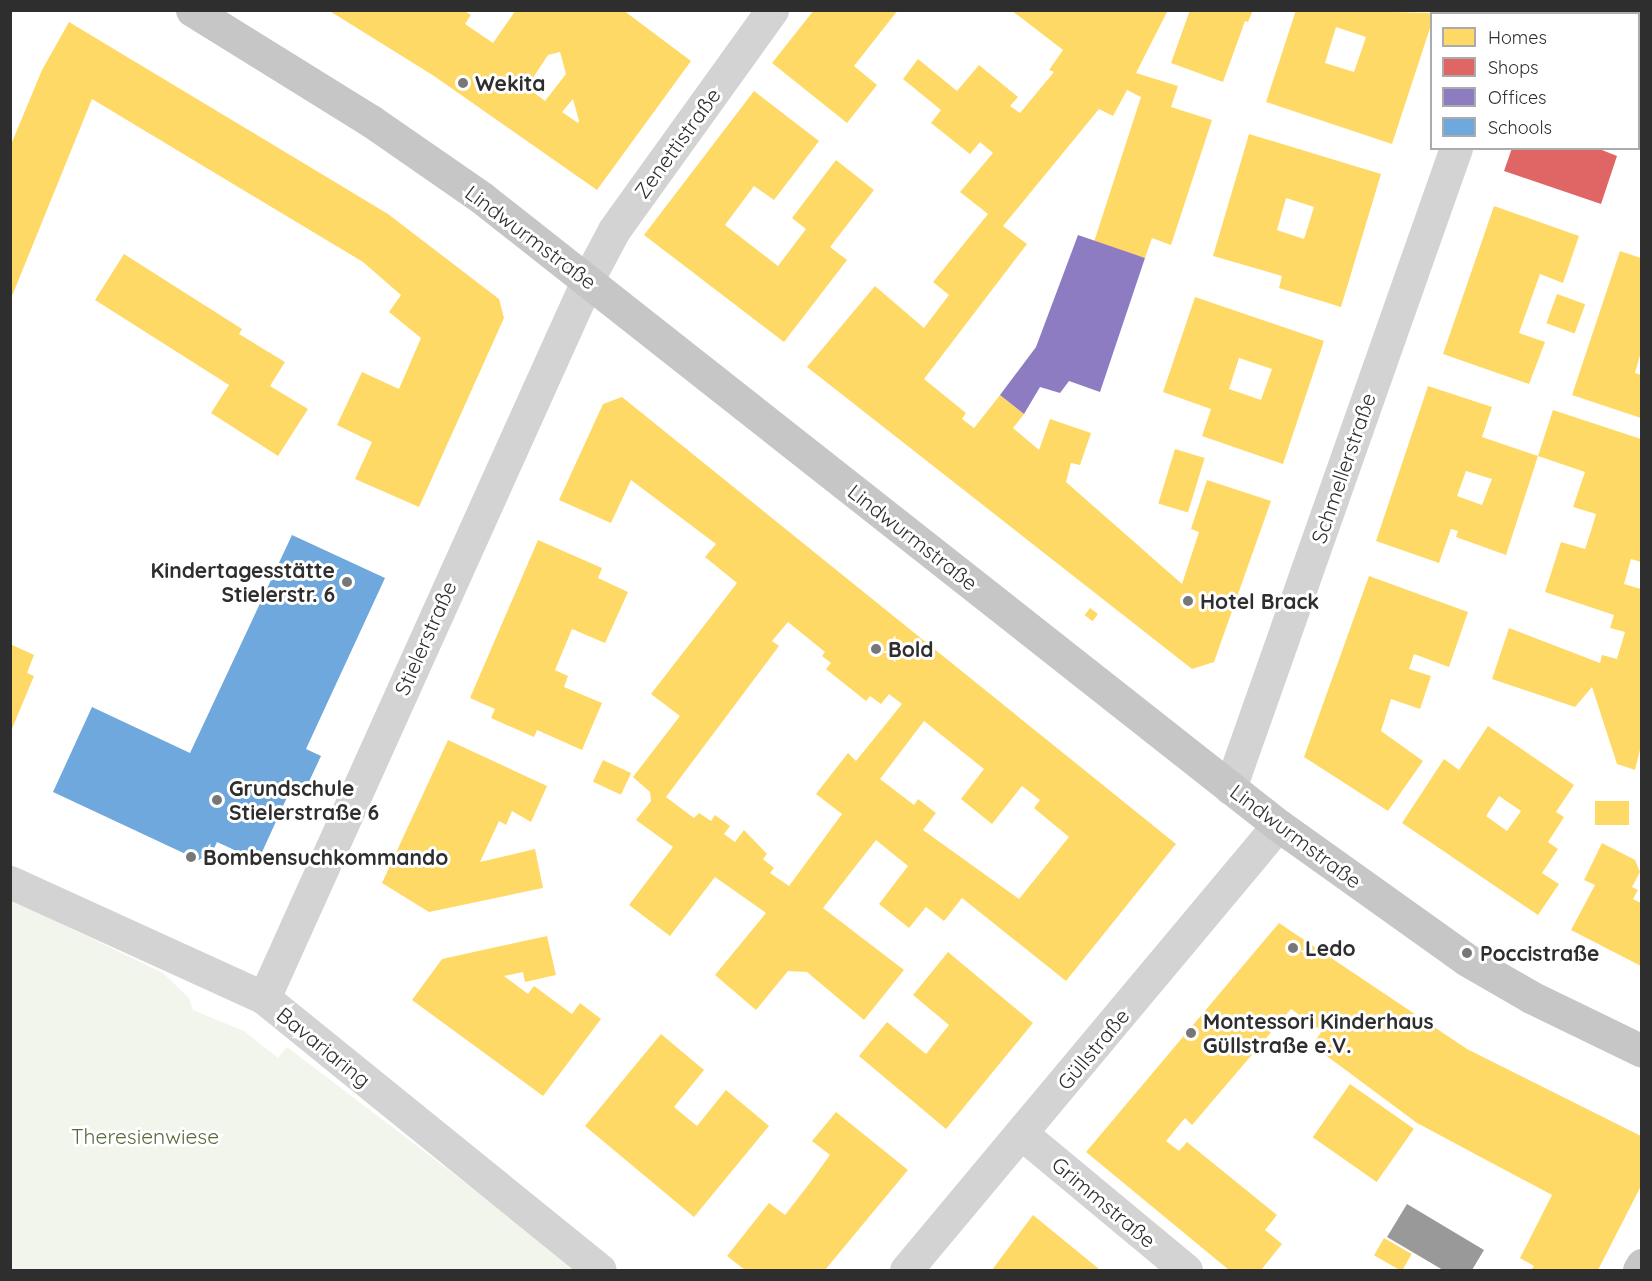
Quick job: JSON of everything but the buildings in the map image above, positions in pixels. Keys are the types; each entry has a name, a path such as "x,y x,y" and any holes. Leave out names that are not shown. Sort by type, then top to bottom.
{"main road":[{"name":"Lindwurmstraße","path":"192,10 371,121 482,198 588,279 1278,825 1467,960 1531,997 1641,1051"},
{"path":"1639,1270 1641,1265"}],"street":[{"name":"Zenettistraße","path":"588,279 614,230 772,10"},
{"name":"Schmellerstraße","path":"1230,788 1455,150"},
{"name":"Stielerstraße","path":"264,998 588,279"},
{"name":"Güllstraße","path":"906,1270 1278,825"},
{"name":"Bavariaring","path":"10,882 264,998 600,1270"},
{"name":"Grimmstraße","path":"1022,1134 1186,1270"}],"green space":[{"name":"Theresienwiese","path":"10,899 163,973 189,998 193,1010 244,1031 278,1058 287,1047 580,1270 11,1270"}],"place":[{"name":"Wekita","path":"463,83"},
{"name":"Kindertagesstätte Stielerstr. 6","path":"347,582"},
{"name":"Hotel Brack","path":"1188,601"},
{"name":"Bold","path":"876,649"},
{"name":"Grundschule Stielerstraße 6","path":"217,800"},
{"name":"Bombensuchkommando","path":"191,857"},
{"name":"Ledo","path":"1293,948"},
{"name":"Poccistraße","path":"1467,953"},
{"name":"Montessori Kinderhaus Güllstraße e.V.","path":"1191,1033"}]}
